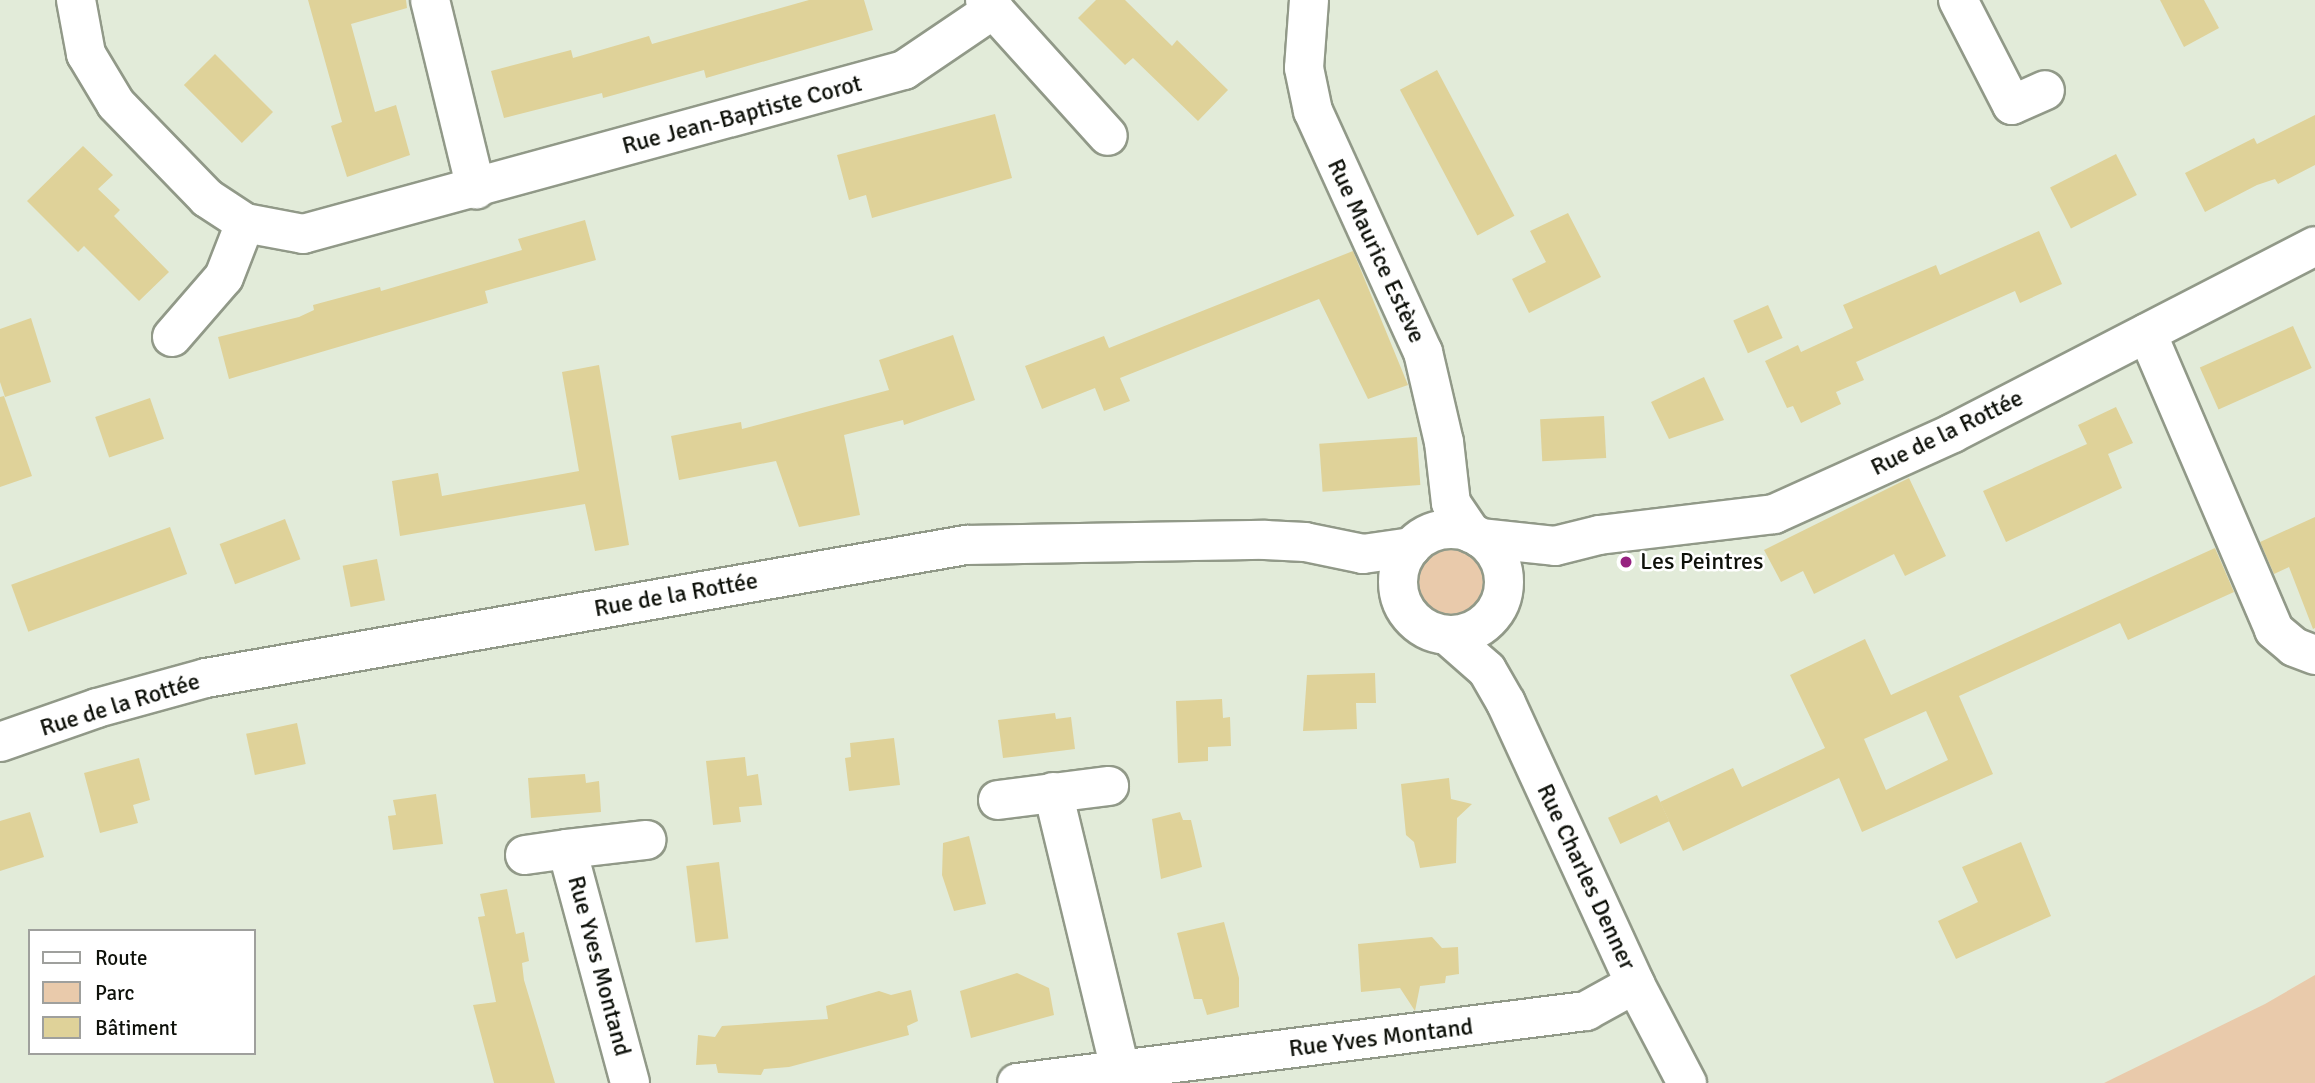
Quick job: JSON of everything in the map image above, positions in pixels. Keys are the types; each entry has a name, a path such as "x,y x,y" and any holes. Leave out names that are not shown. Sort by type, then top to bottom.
{"street":[{"name":"Rue Jean-Baptiste Corot","path":"76,0 86,54 116,104 207,198 245,223 303,234 476,190 904,71 990,4 1108,136"},
{"path":"430,0 476,190"},
{"path":"1958,0 2012,105 2045,90"},
{"name":"Rue Maurice Estève","path":"1297,5 1304,68 1313,111 1423,352 1444,442 1451,503 1476,536"},
{"path":"172,337 224,277 245,223"},
{"name":"Rue de la Rottée","path":"1476,536 1555,546 1599,535 1774,514 1953,433 2315,246"},
{"path":"2147,333 2274,630 2294,647 2315,656"},
{"path":"1398,589 1403,559 1451,503"},
{"path":"1420,541 1450,530 1476,536 1500,561 1498,603 1487,670"},
{"name":"Rue de la Rottée","path":"0,741 97,708 206,678 966,545 1265,540 1305,542 1363,554 1420,541"},
{"name":"Rue de la Rottée","path":"1498,603 1555,546"},
{"path":"1363,554 1398,589 1415,620 1447,635 1479,628 1498,603"},
{"name":"Rue Charles Denner","path":"1447,635 1487,670 1635,985 1687,1083"},
{"path":"998,800 1109,786"},
{"path":"1053,792 1120,1070"},
{"name":"Rue Yves Montand","path":"525,855 646,840"},
{"name":"Rue Yves Montand","path":"567,849 630,1083"},
{"name":"Rue Yves Montand","path":"1017,1083 1586,1011 1635,985"}],"green space":[{"path":"1445,550 1457,550 1474,559 1481,570 1481,594 1474,605 1457,614 1445,614 1433,609 1424,600 1419,588 1419,576 1424,564 1433,555"},
{"path":"2315,975 2315,1083 2104,1083 2265,1004"}],"building":[{"path":"308,0 406,0 407,8 351,24 375,112 396,105 410,155 347,177 331,126 342,122"},
{"path":"809,0 864,0 873,30 706,78 704,70 603,98 602,93 504,118 491,71 571,50 573,58 649,36 652,44"},
{"path":"1096,0 1125,0 1172,46 1177,40 1228,90 1198,121 1133,58 1125,65 1078,18"},
{"path":"2160,0 2204,0 2219,28 2184,47"},
{"path":"215,54 273,112 242,143 184,85"},
{"path":"1437,70 1514,216 1477,235 1400,90"},
{"path":"995,114 1012,178 872,218 866,195 849,200 837,155"},
{"path":"2315,115 2315,165 2278,184 2275,179 2257,185 2205,212 2185,173 2254,138 2257,144"},
{"path":"83,146 113,175 98,189 120,210 114,216 169,272 139,301 84,246 78,252 27,201"},
{"path":"2116,154 2137,195 2071,229 2050,188"},
{"path":"1568,213 1601,277 1529,313 1512,279 1546,262 1530,231"},
{"path":"585,220 596,260 485,291 488,303 229,379 218,337 299,317 314,310 313,305 380,287 381,291 522,250 518,239"},
{"path":"2039,231 2062,284 2020,303 2015,291 1856,362 1864,380 1836,392 1841,404 1801,423 1793,406 1787,408 1765,361 1798,345 1801,352 1853,328 1843,305 1936,265 1940,275"},
{"path":"1353,251 1408,385 1368,399 1319,299 1120,378 1130,401 1104,411 1095,388 1042,409 1025,366 1104,336 1109,348"},
{"path":"1768,305 1783,338 1748,353 1733,320"},
{"path":"31,318 51,382 5,397 0,382 0,329"},
{"path":"2293,326 2312,368 2219,410 2200,367"},
{"path":"953,335 975,400 904,425 903,420 844,435 860,515 799,527 776,461 679,480 671,436 741,422 742,429 889,390 879,360"},
{"path":"599,365 629,545 595,551 585,504 400,536 392,481 438,473 442,496 579,471 562,372"},
{"path":"1704,377 1724,420 1669,439 1651,402"},
{"path":"4,396 32,476 0,487 0,397"},
{"path":"150,398 164,439 109,458 95,417"},
{"path":"2116,407 2133,443 2108,454 2122,488 2006,542 1983,491 2087,444 2078,425"},
{"path":"1604,416 1606,458 1542,461 1540,419"},
{"path":"1417,437 1420,485 1323,492 1319,444"},
{"path":"1909,478 1946,556 1905,576 1894,554 1814,594 1803,571 1781,582 1764,550"},
{"path":"2315,517 2313,629 2289,567 2274,574 2260,542"},
{"path":"285,519 300,559 235,584 220,544"},
{"path":"170,527 187,574 28,632 11,585"},
{"path":"2215,548 2234,592 2128,640 2120,623 1959,696 1993,774 1862,832 1839,778 1683,851 1660,802 1733,768 1742,787 1825,748 1790,675 1865,639 1891,695","holes":["1926,711 1948,760 1886,790 1864,739"]},
{"path":"377,559 385,600 351,607 343,566"},
{"path":"1375,673 1376,703 1356,703 1357,729 1303,731 1307,675"},
{"path":"1222,699 1223,718 1230,717 1231,746 1208,747 1208,761 1178,763 1176,701"},
{"path":"1055,713 1056,719 1071,717 1075,749 1003,758 998,720"},
{"path":"297,723 306,764 255,775 246,734"},
{"path":"894,738 900,785 849,791 845,758 851,757 850,743"},
{"path":"745,757 747,776 758,774 762,805 739,807 741,822 713,825 706,761"},
{"path":"139,758 150,800 133,805 138,823 100,833 84,773"},
{"path":"585,774 586,783 599,781 601,812 531,818 528,778"},
{"path":"1449,778 1451,799 1472,804 1457,818 1456,863 1420,868 1414,842 1406,835 1401,784"},
{"path":"436,794 443,844 393,850 388,816 396,815 393,800"},
{"path":"1657,795 1669,821 1620,844 1608,818"},
{"path":"30,812 44,857 0,871 0,821"},
{"path":"1180,812 1183,820 1191,820 1202,867 1161,879 1152,819"},
{"path":"969,836 986,904 954,911 942,875 943,843"},
{"path":"2021,842 2051,916 1956,959 1938,921 1978,902 1962,867"},
{"path":"719,862 728,938 696,942 686,866"},
{"path":"507,889 516,934 524,932 529,961 522,963 524,980 555,1083 494,1083 473,1005 496,1002 478,917 485,916 480,894"},
{"path":"1224,922 1239,978 1239,1007 1207,1015 1202,999 1194,999 1177,933"},
{"path":"1432,937 1442,948 1458,947 1459,974 1446,976 1445,983 1420,986 1415,1011 1400,988 1361,992 1358,944"},
{"path":"1017,973 1049,988 1054,1015 971,1038 960,991"},
{"path":"911,990 918,1021 907,1026 909,1035 789,1067 764,1069 761,1075 718,1073 716,1064 696,1065 698,1035 715,1037 722,1026 828,1019 826,1006 879,991 891,995"}],"place":[{"name":"Les Peintres","path":"1626,562"}]}
